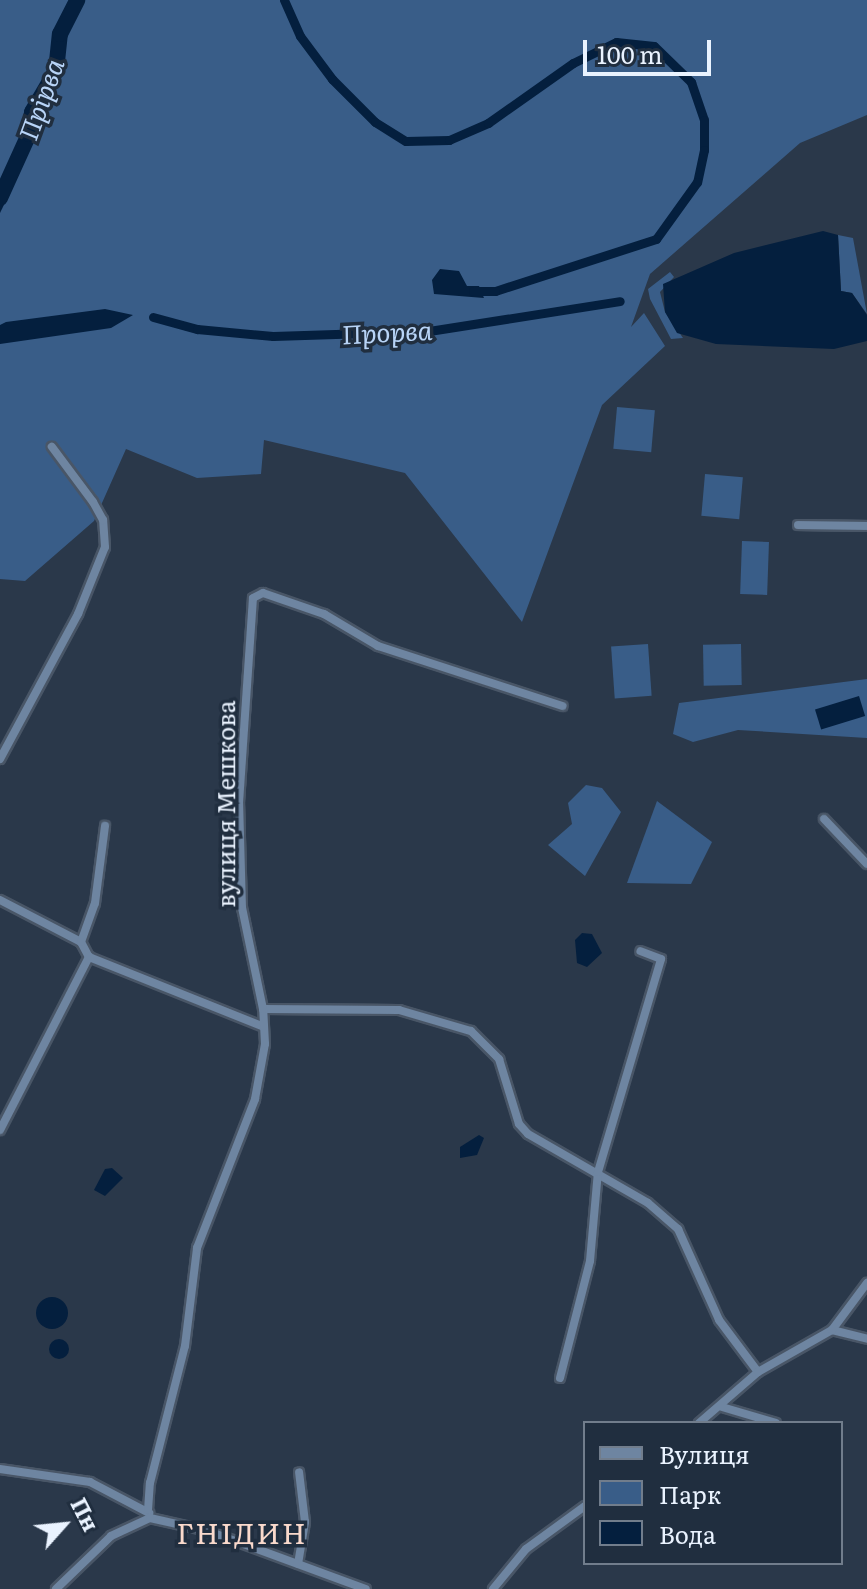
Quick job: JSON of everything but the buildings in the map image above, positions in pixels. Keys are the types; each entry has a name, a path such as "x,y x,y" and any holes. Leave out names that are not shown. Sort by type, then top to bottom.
{"street":[{"path":"0,759 78,614 105,547 103,520 52,447"},
{"path":"798,525 867,526"},
{"name":"вулиця Мешкова","path":"149,1514 150,1483 185,1346 197,1248 255,1099 264,1027 242,908 239,803 253,598 263,593 324,614 378,646 563,706"},
{"path":"824,819 867,864"},
{"path":"81,942 95,903 105,826"},
{"path":"0,900 81,942 89,957 264,1027"},
{"path":"560,1378 590,1261 598,1172 661,959 640,951"},
{"path":"0,1130 89,957"},
{"path":"263,1009 399,1010 471,1031 491,1049 506,1077 519,1124 648,1203 678,1229 727,1333 758,1372"},
{"path":"702,1421 722,1407 758,1372 832,1330 867,1283"},
{"path":"832,1330 867,1339"},
{"path":"722,1407 769,1421"},
{"path":"0,1469 90,1482 149,1514 208,1531 366,1589"},
{"path":"298,1564 305,1522 299,1472"},
{"path":"493,1589 526,1549 583,1507"},
{"path":"56,1589 111,1536 149,1514"}],"green space":[{"path":"0,0 867,0 867,115 800,143 650,274 631,327 644,313 665,346 602,405 522,622 405,473 264,440 261,474 197,478 126,449 94,521 25,581 0,579"},
{"path":"838,235 853,238 867,314 852,293 841,291"},
{"path":"670,272 674,277 660,292 665,312 683,338 671,339 648,289"},
{"path":"617,407 655,410 651,452 613,449"},
{"path":"705,474 743,477 739,519 701,516"},
{"path":"742,541 769,542 767,595 740,594"},
{"path":"648,644 652,696 615,698 611,647"},
{"path":"741,644 742,685 704,686 703,645"},
{"path":"867,679 867,738 738,730 693,742 673,734 679,703"},
{"path":"586,785 602,788 621,812 585,876 548,845 572,824 568,803"},
{"path":"657,801 712,842 691,884 627,883"}],"water":[{"path":"15,160 13,186 0,213 0,180"},
{"path":"823,231 838,235 841,291 852,293 867,315 867,341 834,349 716,344 677,333 665,312 663,284 734,253"},
{"path":"440,269 459,271 467,286 479,286 484,298 434,294 432,280"},
{"path":"105,309 133,315 111,328 0,344 0,325 6,322"},
{"path":"859,696 865,716 821,730 815,709"},
{"path":"582,933 592,934 602,953 587,967 577,963 575,940"},
{"path":"479,1135 484,1138 477,1155 460,1158 460,1147"},
{"path":"112,1168 123,1178 105,1196 94,1190 105,1169"},
{"path":"52,1297 63,1302 68,1313 63,1324 52,1329 41,1324 36,1313 41,1302"},
{"path":"59,1339 66,1342 69,1349 66,1356 59,1359 52,1356 49,1349 52,1342"}],"waterway":[{"name":"Прірва","path":"0,198 29,134 32,112 56,71 60,34 77,0"},
{"path":"284,0 300,36 332,79 375,122 406,141 449,140 488,123 573,63 616,42 654,46 691,82 704,120 704,150 697,182 656,239 495,291 473,291"},
{"name":"Прорва","path":"153,317 197,329 273,336 429,331 620,301"}],"district":[{"name":"ГНІДИН","path":"242,1532"}]}
